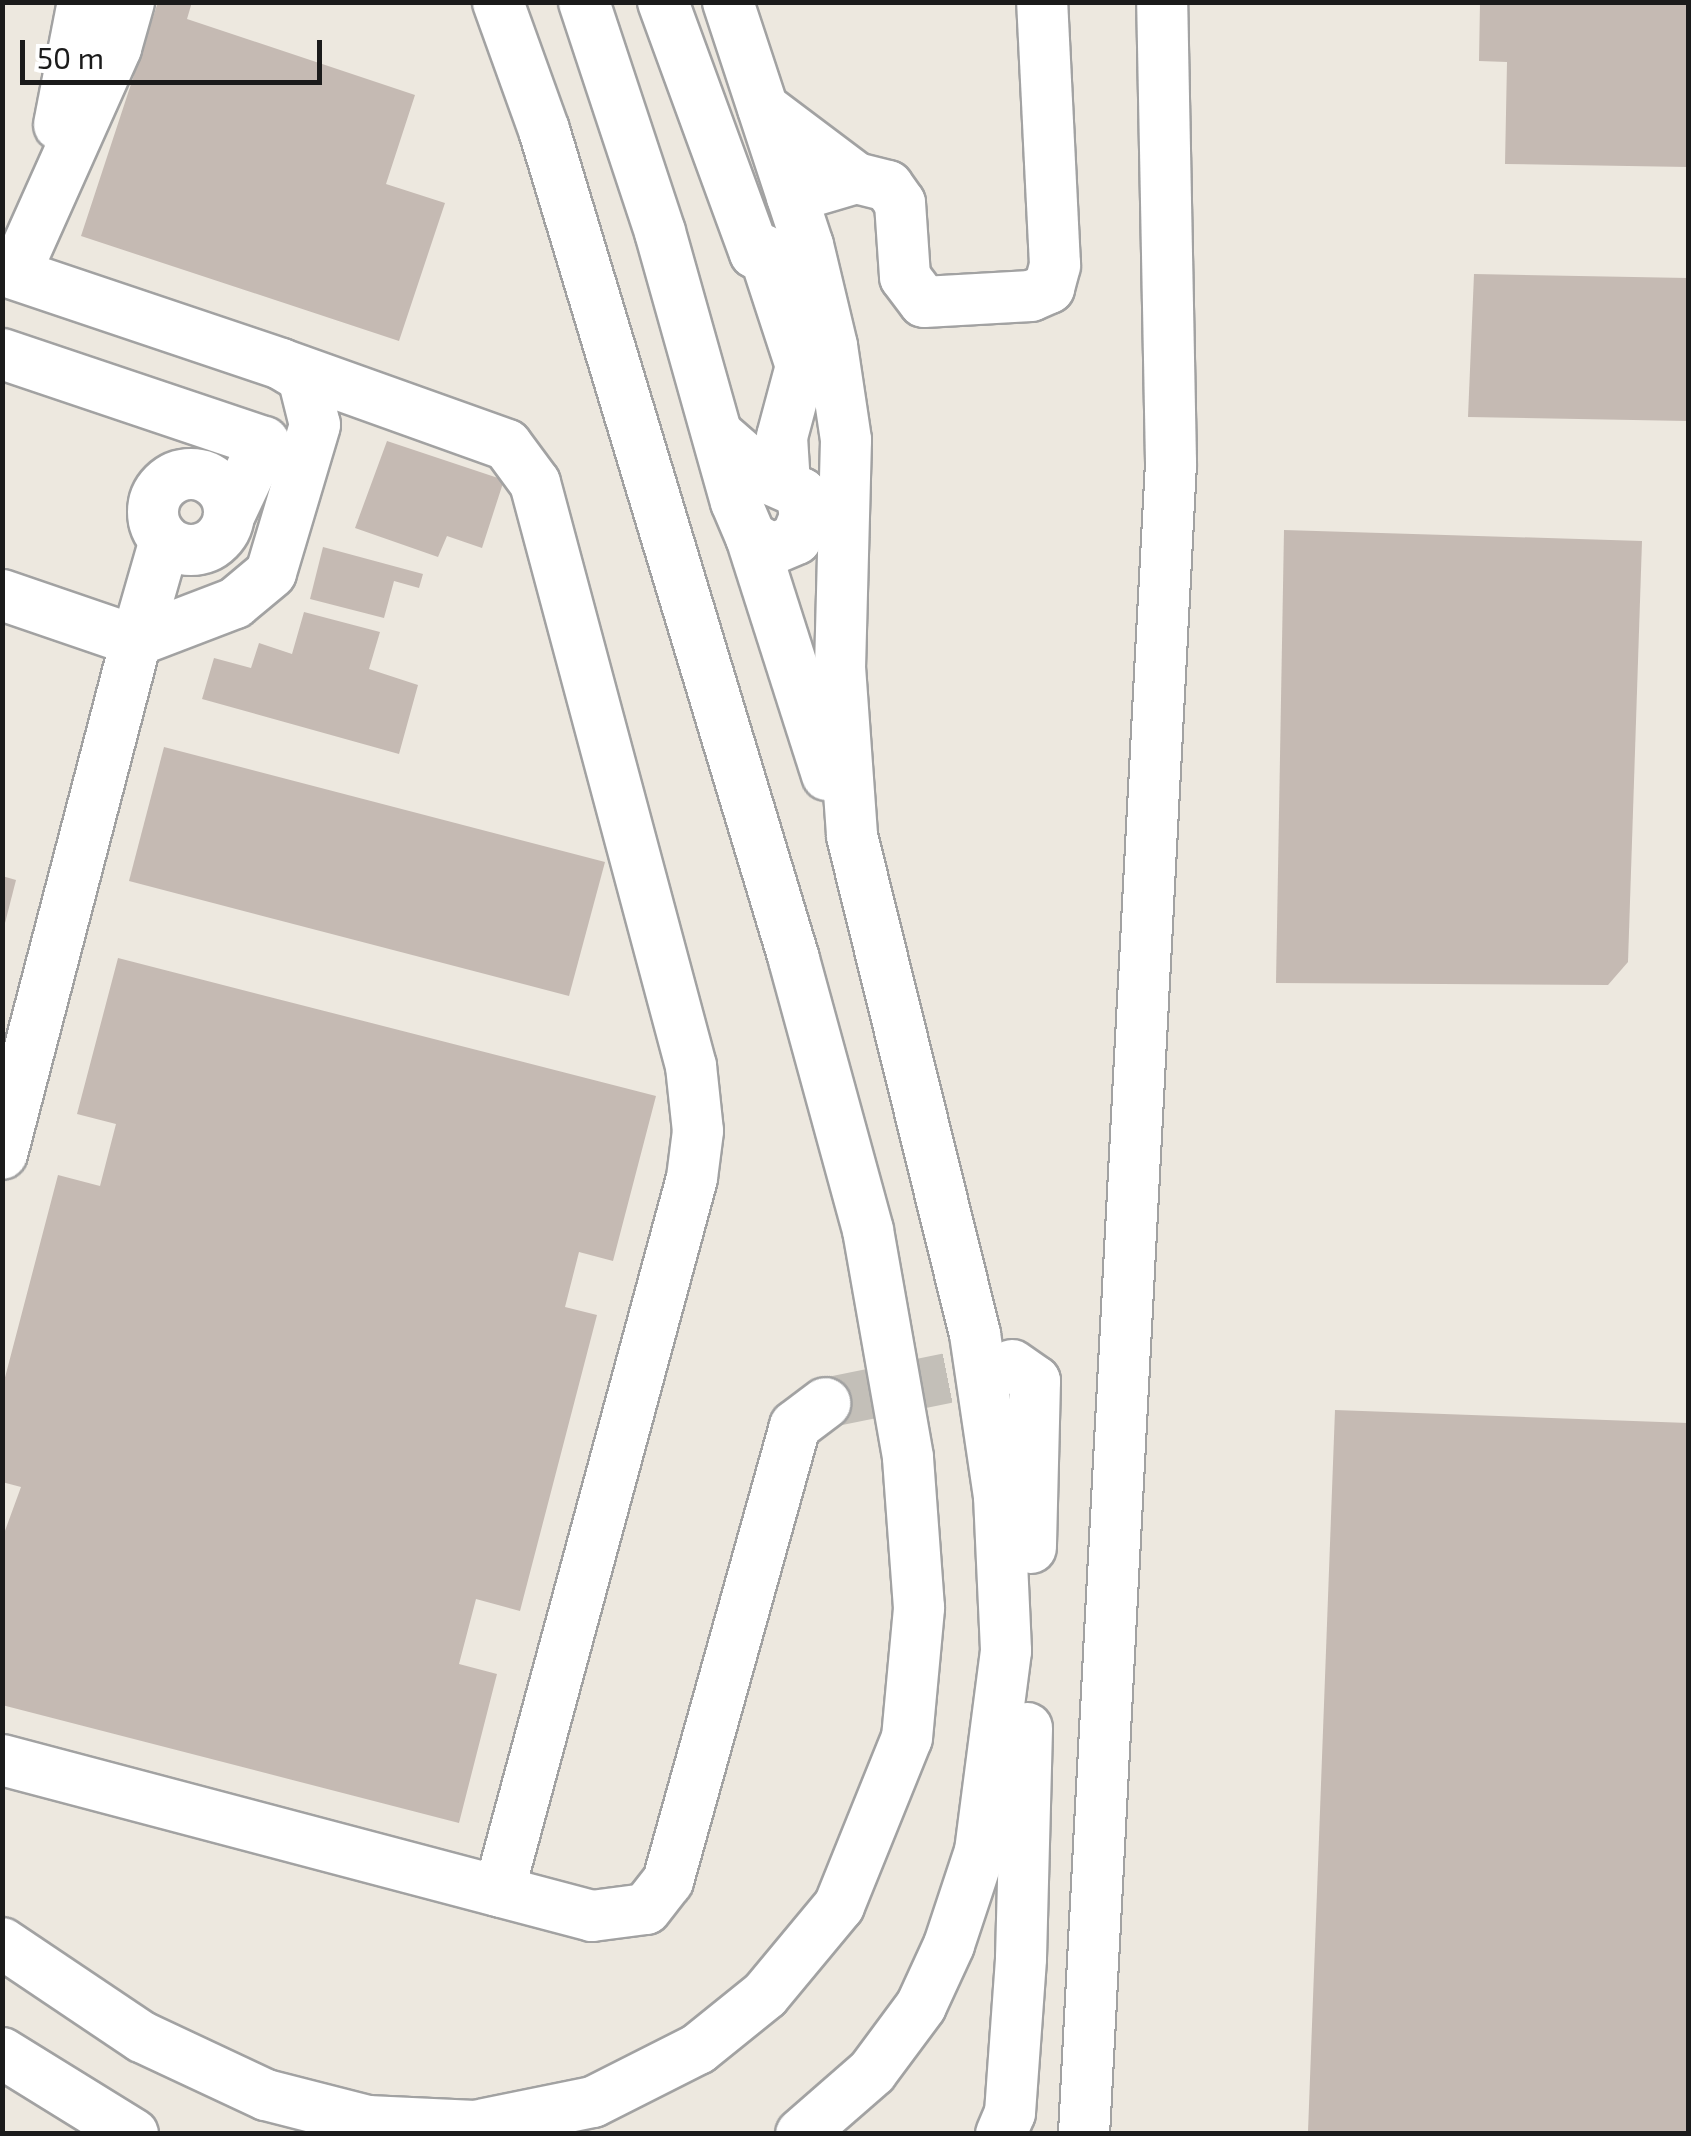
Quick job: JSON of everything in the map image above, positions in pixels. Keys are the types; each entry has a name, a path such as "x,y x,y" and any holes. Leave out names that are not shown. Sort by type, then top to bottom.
{"street":[{"path":"40,219 84,2"},
{"path":"128,2 116,48 40,219 9,272 508,445 535,482 692,1066 698,1131 692,1178 498,1891"},
{"path":"2,1943 142,2036 266,2094 368,2121 475,2126 594,2102 698,2049 765,1995 838,1906 907,1738 919,1608 908,1457 868,1230 794,959 544,130 498,2"},
{"path":"584,2 884,956"},
{"path":"663,2 755,253 762,250 801,366 782,437 784,485"},
{"path":"728,2 792,196 832,346 846,440 843,746 852,836 975,1334 999,1496 1006,1651 980,1852 949,1945 921,2006 872,2072 802,2134"},
{"path":"792,196 856,178 876,179 900,204 905,277 924,302 1031,296 1050,288 1055,265 1042,2"},
{"path":"1084,2134 1170,462 1162,2"},
{"path":"762,108 856,178"},
{"path":"2,354 264,442 229,516 216,482 180,476 154,502 156,527 165,540 2,1154"},
{"path":"2,596 136,641 234,604 272,573 315,424 314,401 302,377 281,364"},
{"path":"721,437 784,485 801,493 805,516 796,539 773,549 751,537"},
{"path":"1001,2134 1010,2113 1022,1958 1035,1381 1012,1364"},
{"path":"2,1760 498,1891 620,1917 646,1908 668,1881 795,1426 826,1403"},
{"path":"2,2053 133,2134"}],"building":[{"path":"158,2 192,2 187,19 415,95 386,184 445,203 399,341 81,236"},
{"path":"1480,2 1688,2 1688,167 1505,164 1507,62 1479,61"},
{"path":"1474,274 1688,278 1688,421 1468,417"},
{"path":"387,441 504,480 482,548 447,536 438,557 355,528"},
{"path":"1284,530 1642,541 1628,962 1608,985 1276,983"},
{"path":"323,547 423,574 419,588 394,581 384,618 310,599"},
{"path":"304,612 380,632 369,669 418,685 399,754 202,699 214,658 251,668 259,643 292,654"},
{"path":"164,747 605,862 569,996 129,881"},
{"path":"2,876 16,880 4,927 2,927"},
{"path":"118,958 656,1096 613,1261 579,1252 565,1307 597,1315 520,1611 476,1599 459,1664 497,1674 459,1823 2,1705 2,1539 21,1487 2,1482 2,1389 58,1175 100,1186 116,1124 77,1114"},
{"path":"1335,1410 1688,1423 1688,2134 1308,2132"}],"tunnel":[{"path":"825,1403 1012,1365"}]}
